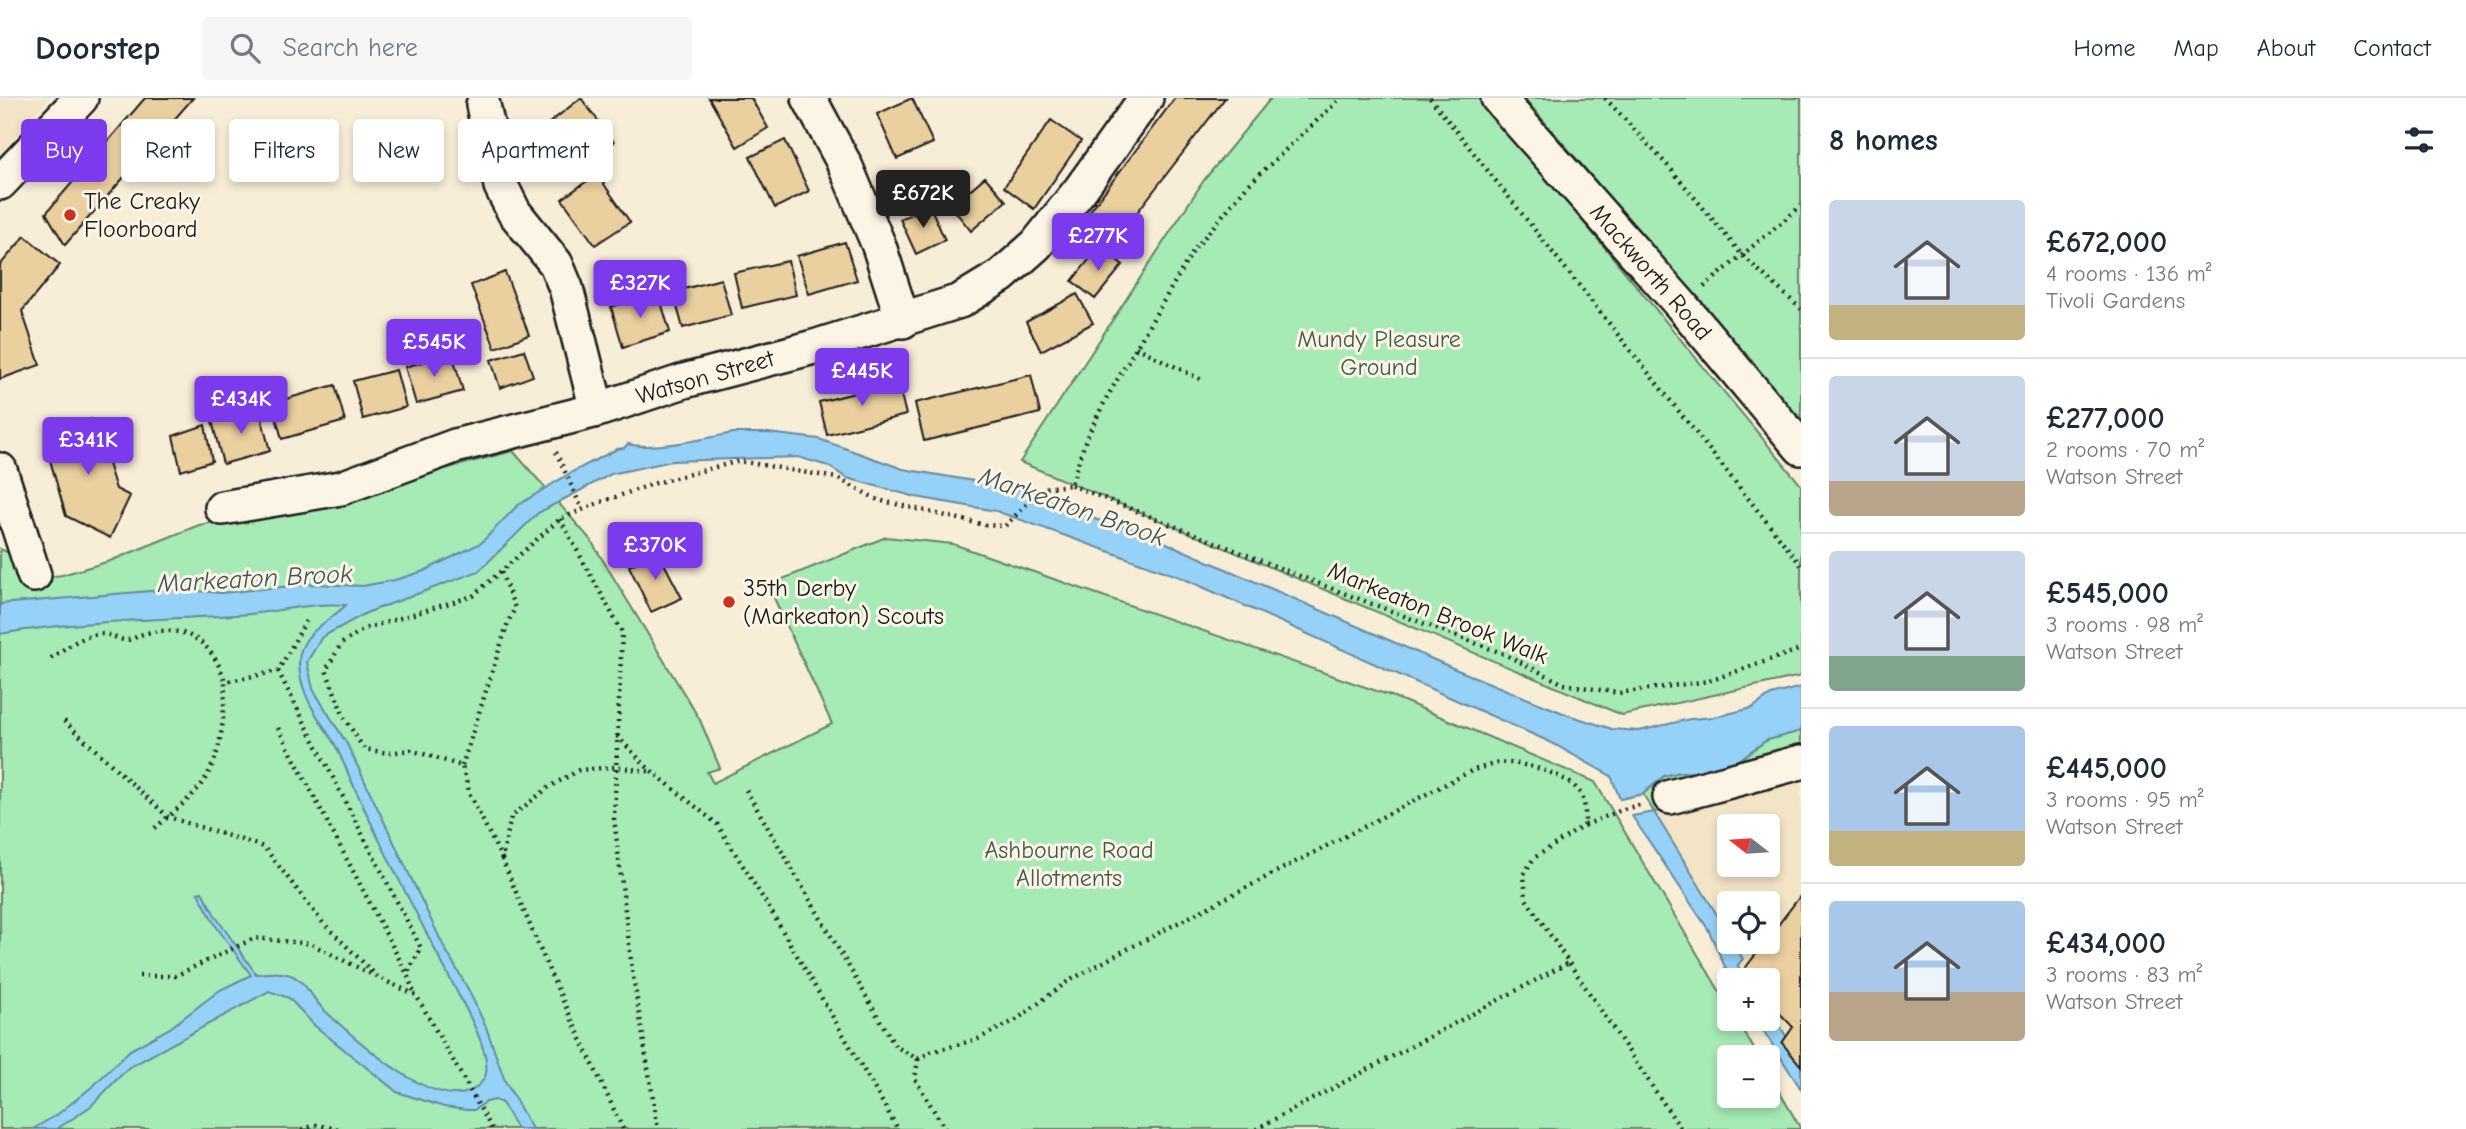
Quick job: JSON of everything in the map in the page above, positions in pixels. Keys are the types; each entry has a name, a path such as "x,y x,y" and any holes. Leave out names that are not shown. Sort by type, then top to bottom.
{"street":[{"path":"0,183 81,98"},
{"path":"809,98 850,177 879,246 903,321"},
{"name":"Watson Street","path":"222,509 341,488 455,446 597,410 684,381 903,321 960,301 1018,262 1058,219 1146,98"},
{"name":"Mackworth Road","path":"1498,98 1681,305 1801,448"},
{"path":"483,105 501,186 514,212 556,264 566,288 597,410"},
{"path":"0,470 34,575"},
{"path":"1670,797 1801,762"}],"path":[{"path":"1071,485 1086,439 1107,397 1193,251 1247,186 1341,98"},
{"path":"1430,98 1801,565"},
{"path":"1605,98 1670,167 1743,256 1801,309"},
{"path":"1681,305 1801,206"},
{"path":"1136,347 1204,381"},
{"path":"542,423 582,509"},
{"name":"Markeaton Brook Walk","path":"462,766 411,750 388,753 364,749 344,717 326,670 341,644 364,628 473,596 561,519 582,509 656,483 739,461 837,478 878,500 985,525 1005,526 1044,488 1071,485 1504,654 1564,684 1619,694 1709,681 1801,649"},
{"path":"561,519 622,632 614,818 632,970 658,1129"},
{"path":"501,572 515,608 508,622 462,766 470,795 502,859 551,975 623,1129"},
{"path":"225,682 278,671 307,620"},
{"path":"51,658 84,637 105,634 127,640 148,633 172,630 194,635 220,664 225,682 224,717 217,751 204,782 155,828"},
{"path":"278,671 421,948 407,974"},
{"path":"64,721 168,817 264,846 323,923 379,978"},
{"path":"278,728 416,996 492,1129"},
{"path":"617,736 654,772 718,824 898,1129"},
{"path":"918,1059 931,1052 978,1039 1016,1020 1067,982 1118,954 1473,770 1501,763 1523,765 1566,779 1580,792 1585,807 1585,825"},
{"path":"502,859 511,817 549,787 579,770 616,767 654,772"},
{"path":"746,790 895,1046 918,1059"},
{"path":"1670,797 1623,809 1585,825 1534,858 1524,874 1526,899 1682,1129"},
{"path":"139,976 175,976 255,938 311,944 416,996"},
{"path":"1256,1129 1570,962"},
{"path":"918,1059 915,1079 945,1129"},
{"path":"302,1129 316,1125 339,1129"}],"shaded area":[{"path":"0,98 49,98 31,119 21,119 21,130 0,154"},
{"path":"1801,780 1801,1076 1775,1031 1780,1031 1780,968 1738,968 1730,954 1780,954 1780,891 1717,891 1717,930 1654,812"}],"green space":[{"name":"Mundy Pleasure Ground","path":"1271,98 1481,98 1801,485 1801,676 1622,715 1020,462 1204,180"},
{"path":"1524,98 1801,98 1801,420 1765,378"},
{"name":"Ashbourne Road Allotments","path":"513,451 590,539 700,720 720,768 707,772 713,783 832,724 768,585 886,537 953,544 1394,697 1595,782 1717,987 1717,1031 1743,1031 1752,1045 1717,1045 1717,1108 1780,1108 1780,1093 1801,1129 0,1129 0,549 12,554 27,580 62,575 110,561 199,525 384,490 445,469"},
{"path":"1801,731 1801,780 1654,812 1643,794 1664,776 1680,772 1708,773 1737,761 1767,740"}],"water":[{"path":"733,433 768,433 819,439 903,469 1021,489 1097,520 1114,522 1139,531 1455,669 1568,715 1612,729 1639,731 1690,719 1715,717 1752,708 1771,695 1801,687 1801,731 1767,740 1737,761 1708,773 1680,772 1664,776 1643,794 1620,799 1611,776 1550,742 1180,577 996,511 916,497 847,478 828,466 798,457 672,461 611,474 538,513 479,571 366,613 322,637 307,662 313,689 347,744 443,945 486,1027 505,1081 532,1129 517,1129 502,1103 495,1100 474,1110 467,1110 444,1107 397,1092 315,1026 289,998 269,991 128,1068 91,1106 57,1129 33,1129 58,1114 93,1086 130,1050 170,1028 220,990 251,975 216,926 198,893 202,892 256,974 284,973 298,979 325,1011 378,1057 402,1073 425,1086 448,1093 468,1092 483,1080 486,1060 472,1021 381,843 336,747 306,695 299,664 303,646 313,633 346,605 310,606 250,614 94,623 0,634 0,604 173,589 221,593 313,584 363,586 395,580 424,571 481,543 517,506 570,473 628,444 665,445"},
{"path":"1654,812 1717,915 1717,949 1708,929 1632,816"},
{"path":"1719,954 1740,954 1743,959 1737,966 1739,968 1726,968"},
{"path":"1780,1026 1801,1061 1801,1089 1780,1056 1780,1045 1773,1045 1764,1031 1780,1031"}],"building":[{"path":"145,98 193,98 175,119 127,119"},
{"path":"581,98 597,119 554,119"},
{"path":"709,98 751,98 768,128 737,147"},
{"path":"912,98 933,143 897,159 877,114"},
{"path":"1175,98 1225,98 1112,245 1081,223"},
{"path":"1051,120 1081,141 1034,209 1004,187"},
{"path":"121,126 121,181 65,245 46,213 73,182 107,182 107,142"},
{"path":"785,140 809,191 775,208 750,157"},
{"path":"985,177 1006,201 971,231 951,206"},
{"path":"586,182 602,182 630,222 595,245 562,199"},
{"path":"930,206 945,240 916,254 900,219"},
{"path":"25,236 60,265 22,311 40,365 0,379 0,265"},
{"path":"845,242 857,280 809,294 797,256"},
{"path":"1100,246 1123,265 1095,299 1072,281"},
{"path":"788,261 796,295 742,308 734,273"},
{"path":"505,272 529,335 495,348 471,285"},
{"path":"721,279 731,315 683,328 673,292"},
{"path":"658,292 670,332 623,347 611,307"},
{"path":"1077,294 1093,323 1041,351 1026,322"},
{"path":"524,350 533,376 500,388 491,360"},
{"path":"452,353 463,391 416,404 405,367"},
{"path":"396,370 406,407 363,419 353,381"},
{"path":"1031,375 1040,413 924,441 915,403"},
{"path":"898,382 906,415 827,435 819,402"},
{"path":"335,385 345,421 282,439 272,403"},
{"path":"259,408 270,451 223,464 212,421"},
{"path":"70,419 86,428 91,419 117,432 105,454 116,489 130,496 110,538 66,516 50,460"},
{"path":"205,425 212,461 181,471 173,436"},
{"path":"658,552 682,598 651,612 629,566"},
{"path":"1801,895 1801,1066 1782,1043 1793,1027 1780,1013 1780,968 1745,968 1756,954 1780,954 1780,923"}],"place":[{"name":"The Creaky Floorboard","path":"70,215"},
{"name":"35th Derby (Markeaton) Scouts","path":"729,602"}],"water label":[{"name":"Markeaton Brook","path":"1072,507"},
{"name":"Markeaton Brook","path":"255,579"}]}
